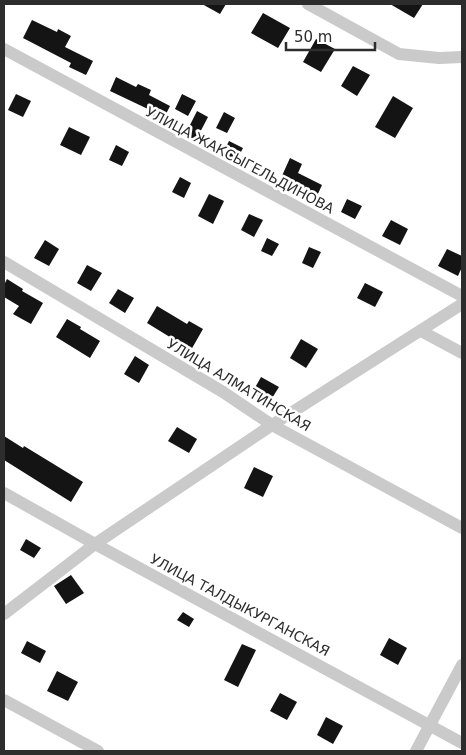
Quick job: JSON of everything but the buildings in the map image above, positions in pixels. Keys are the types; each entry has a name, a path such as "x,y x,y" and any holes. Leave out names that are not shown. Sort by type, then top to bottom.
{"street":[{"path":"308,4 398,54 440,58 462,57"},
{"name":"УЛИЦА ЖАКСЫГЕЛЬДИНОВА","path":"4,49 462,296"},
{"name":"УЛИЦА АЛМАТИНСКАЯ","path":"4,262 224,392 272,425 462,528"},
{"path":"4,614 95,544 272,425 462,304"},
{"path":"421,331 462,353"},
{"name":"УЛИЦА ТАЛДЫКУРГАНСКАЯ","path":"4,493 462,743"},
{"path":"416,751 462,665"},
{"path":"4,700 98,751"}]}
